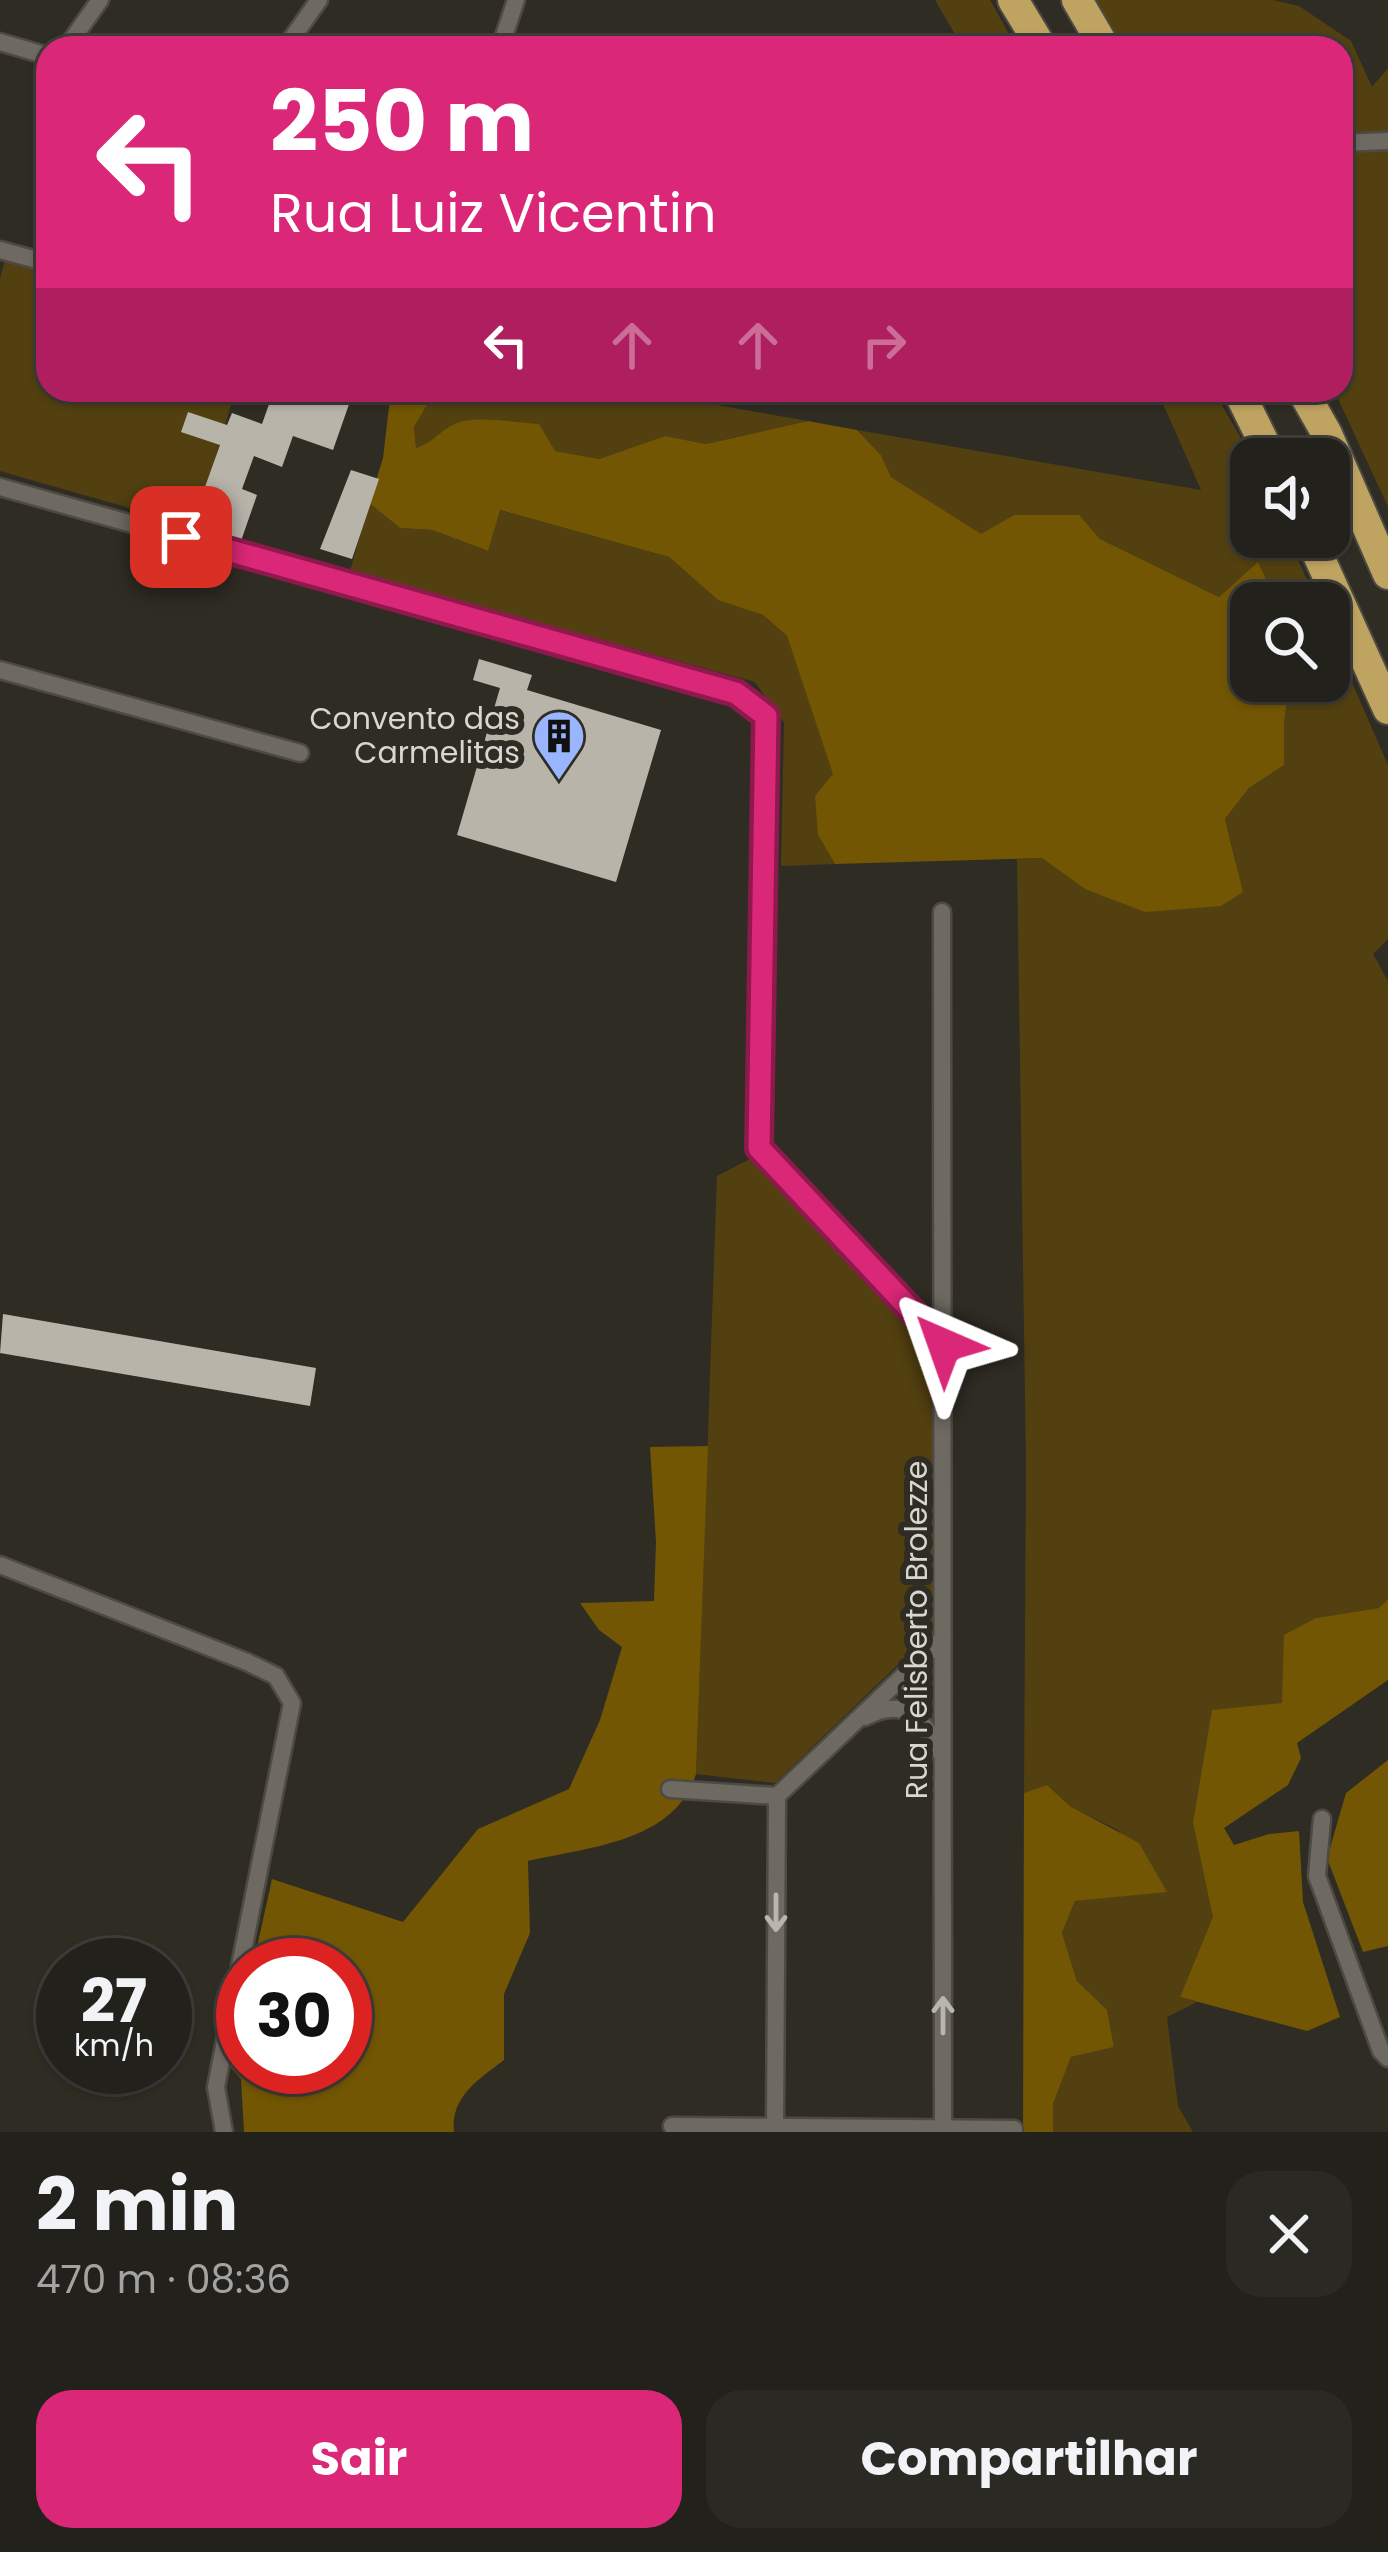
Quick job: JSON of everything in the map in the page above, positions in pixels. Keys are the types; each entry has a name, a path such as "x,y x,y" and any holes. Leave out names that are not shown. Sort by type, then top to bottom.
{"highway":[{"path":"1013,0 1035,36"},
{"path":"1077,0 1098,36"},
{"path":"1244,402 1262,438"},
{"path":"1309,402 1388,574"},
{"path":"1320,558 1388,709"}],"street":[{"path":"74,36 100,0"},
{"path":"294,36 319,0"},
{"path":"504,36 516,0"},
{"path":"0,42 36,52"},
{"path":"1353,142 1388,141"},
{"path":"0,250 36,260"},
{"path":"0,487 736,693 766,716 759,1148 944,1345"},
{"path":"0,670 300,753"},
{"name":"Rua Felisberto Brolezze","path":"942,912 944,2132"},
{"path":"0,1564 276,1676 292,1703 216,2087 224,2132"},
{"path":"775,2131 777,1796 943,1638"},
{"path":"853,1724 880,1709 904,1709 926,1722 943,1758"},
{"path":"670,1789 777,1796"},
{"path":"1322,1819 1317,1876 1388,2058"},
{"path":"673,2126 775,2131 1014,2129"}],"shaded area":[{"path":"935,0 990,0 1010,36 956,36"},
{"path":"1092,0 1273,0 1299,6 1344,36 1112,36"},
{"path":"1353,45 1372,87 1388,68 1388,507 1340,402 1353,402"},
{"path":"5,260 36,268 36,402 232,402 196,527 0,471 0,279"},
{"path":"390,402 429,402 414,427 416,448 458,423 481,420 539,424 555,451 599,459 665,436 706,444 808,421 857,430 881,455 891,477 981,534 1014,515 1079,515 1100,539 1219,597 1230,587 1230,702 1287,702 1284,765 1249,788 1225,819 1243,892 1221,906 1145,912 1085,889 1042,858 835,864 818,835 815,796 833,774 787,636 763,615 718,600 669,557 500,510 488,551 432,530 400,528 369,503 383,458"},
{"path":"429,402 700,402 808,421 706,444 665,436 599,459 555,451 433,443 416,448 414,427"},
{"path":"1162,402 1220,402 1241,438 1230,438 1230,558 1297,558 1308,582 1267,582 1258,563 1230,582 1219,597 1100,539 1078,515 1014,515 981,535 891,477 881,455 857,430 1201,490"},
{"path":"369,503 400,528 432,530 487,551 499,510 669,557 718,600 763,615 787,636 834,774 818,835 835,864 781,866 784,723 755,682 350,571"},
{"path":"1258,562 1267,582 1236,582"},
{"path":"1350,678 1388,765 1388,939 1373,954 1388,981 1388,1599 1380,1608 1316,1618 1282,1703 1193,1823 1214,1917 1180,1997 1197,2002 1167,2017 1178,2106 1193,2132 1053,2132 1053,2104 1071,2057 1114,2047 1107,2011 1077,1981 1062,1933 1075,1901 1166,1891 1118,1830 1070,1806 1047,1785 1024,1793 1026,1466 1017,859 1042,858 1085,889 1236,861 1225,819 1249,788 1284,765 1287,702 1350,702"},
{"path":"752,1158 912,1330 934,1373 933,1631 775,1783 696,1774 717,1176"},
{"path":"708,1446 696,1774 685,1797 650,1828 627,1838 528,1861 530,1933 504,1994 504,2060 461,2099 454,2132 244,2132 242,2094 372,2094 372,1938 259,1938 272,1879 403,1922 478,1829 569,1789 600,1720 622,1647 599,1630 580,1603 654,1601 650,1447"},
{"path":"1388,1599 1388,1680 1297,1743 1301,1758 1288,1785 1224,1828 1234,1845 1299,1831 1303,1902 1340,2017 1307,2031 1180,1997 1213,1917 1193,1823 1212,1710 1282,1703 1284,1635 1316,1618 1379,1608"},
{"path":"1388,1760 1388,1946 1363,1952 1327,1858 1346,1793"},
{"path":"1047,1785 1070,1806 1139,1843 1167,1892 1075,1901 1062,1933 1077,1981 1107,2010 1114,2047 1071,2057 1053,2104 1053,2132 1023,2132 1024,1793"}],"building":[{"path":"270,402 350,402 333,450 293,436 282,467 254,456 242,489 257,495 241,541 220,534 229,508 201,498 220,445 181,432 188,412 227,425 232,413 262,424"},
{"path":"351,470 379,479 352,559 320,549"},
{"name":"Convento das Carmelitas","path":"479,659 532,675 527,690 661,730 616,882 457,835 500,688 473,680"},
{"path":"3,1314 316,1368 310,1406 0,1353"}],"place":[{"name":"Convento das Carmelitas","path":"559,782"}],"route":[{"path":"181,537 736,693 766,716 759,1148 944,1345"}]}
